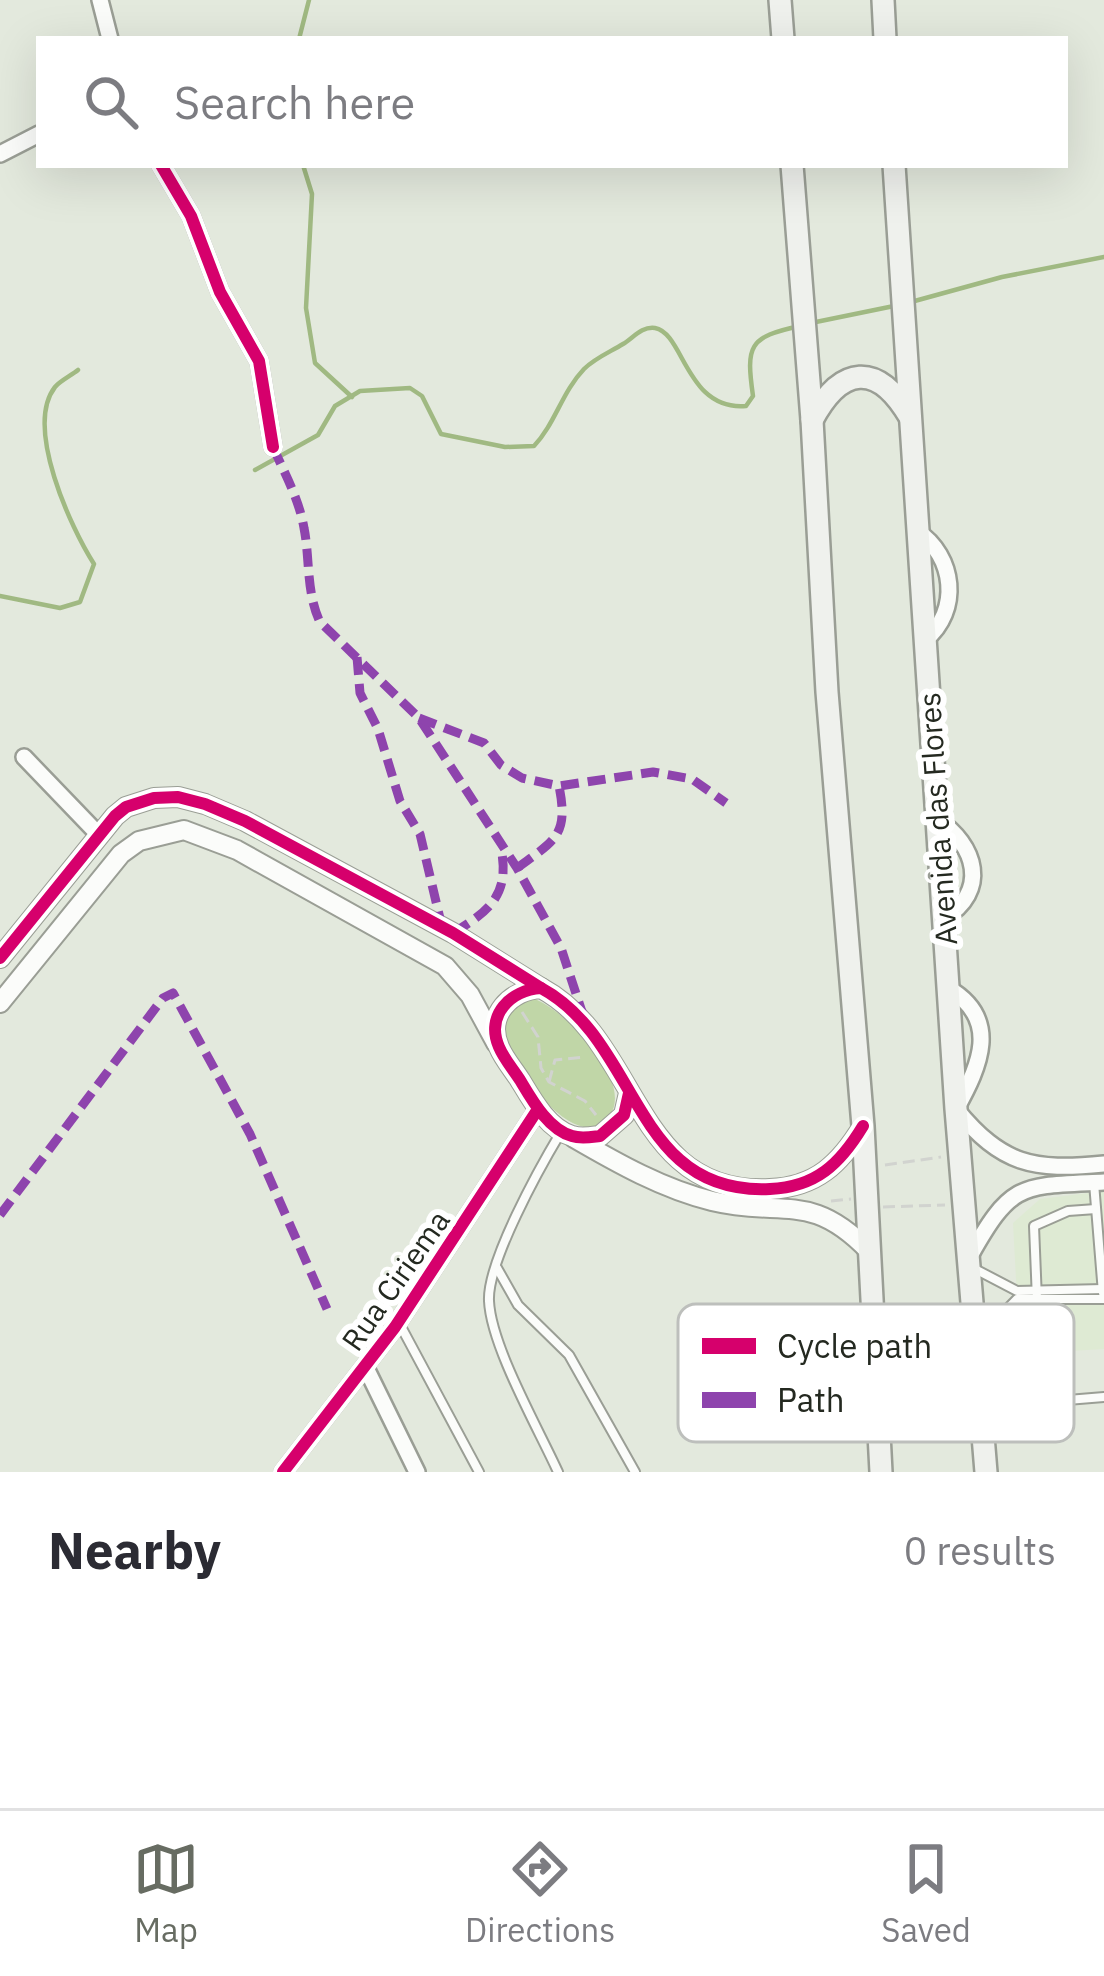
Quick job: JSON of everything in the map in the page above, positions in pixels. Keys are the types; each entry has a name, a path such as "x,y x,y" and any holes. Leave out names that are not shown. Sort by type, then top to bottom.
{"main road":[{"path":"780,0 783,36"},
{"path":"883,0 886,36"},
{"path":"792,168 828,713 866,1167 872,1304"},
{"name":"Avenida das Flores","path":"894,168 956,1109 973,1304"},
{"path":"812,420 841,381 861,376 885,385 910,418"},
{"path":"879,1442 881,1472"},
{"name":"Avenida das Flores","path":"985,1442 986,1472"}],"street":[{"path":"100,0 109,36"},
{"path":"0,154 36,136"},
{"path":"163,168 190,216 220,292 259,361 273,447"},
{"path":"24,758 98,833"},
{"path":"0,958 98,833 126,807 178,797 245,820 453,933 575,1011 607,1049 652,1130 684,1167 709,1181 772,1190 810,1182 834,1166 863,1126"},
{"path":"937,818 961,838 972,866 965,901 944,919"},
{"path":"0,1004 121,854 140,841 184,830 237,850 433,958 470,994 536,1106 565,1133 624,1167 709,1200 817,1213 848,1231 869,1251"},
{"path":"496,1043 502,1010 512,995 541,988"},
{"path":"565,1133 588,1138 608,1130 624,1115 629,1093"},
{"name":"Rua Ciriema","path":"283,1472 398,1321 536,1106"},
{"path":"956,1109 993,1150 1017,1162 1104,1164"},
{"path":"970,1261 990,1219 1012,1195 1045,1186 1099,1182"},
{"path":"365,1366 417,1472"}],"lane":[{"path":"557,1472 494,1324 489,1298 496,1267 538,1170 565,1133"},
{"path":"1070,1294 1104,1300 1096,1209 1099,1182"},
{"path":"1036,1295 1034,1226 1065,1213 1096,1209"},
{"path":"970,1261 1008,1290 1036,1295 1103,1288"},
{"path":"496,1267 518,1305 569,1355 635,1472"},
{"path":"1010,1304 1036,1295"},
{"path":"398,1321 479,1472"},
{"path":"1074,1399 1104,1396"}],"path":[{"path":"512,995 538,1037 549,1082 585,1101 608,1130"},
{"path":"536,1106 555,1060 564,1056 581,1060 607,1049"},
{"path":"866,1167 960,1155"},
{"path":"817,1213 828,1202 842,1198 867,1208 965,1204"}],"shaded area":[{"path":"1104,1191 1104,1349 1074,1351 1074,1304 1017,1304 1013,1223 1040,1199"}],"green space":[{"path":"525,996 573,1026 603,1063 615,1100 610,1115 599,1125 586,1127 559,1114 517,1066 502,1021"}],"waterway":[{"path":"300,36 309,0"},
{"path":"304,168 312,194 306,308 315,363 352,397"},
{"path":"911,302 1002,277 1104,257"},
{"path":"811,323 894,306"},
{"path":"255,470 318,435 335,406 360,391 410,388 422,396 441,434 505,447 534,446 584,369 650,328 665,333 711,397 746,406 753,396 754,346 770,335 800,326"},
{"path":"0,596 60,608 80,602 94,564 63,503 45,426 55,387 78,370"}],"marked path":[{"path":"273,447 302,517 312,599 320,622 419,718 517,868 561,948 585,1021"},
{"path":"357,657 360,693 378,729 400,801 420,834 442,927"},
{"path":"419,718 484,743 501,765 522,778 559,786 653,772 692,779 726,803"},
{"path":"517,868 556,835 562,816 559,786"},
{"path":"453,933 495,899 503,877 501,848"},
{"path":"0,1215 163,998 173,993 250,1134 327,1309"}],"cycle path":[{"path":"163,168 191,216 220,292 259,361 273,447"},
{"path":"0,958 115,816 154,798 178,797 245,821 453,933 541,988"},
{"path":"629,1093 624,1115 600,1136 575,1137 563,1132 535,1105 506,1060 496,1035 498,1015 511,999 541,988 574,1012 600,1043 663,1143 690,1168 725,1185 770,1189 801,1184 836,1162 863,1126"},
{"path":"283,1472 395,1327 538,1109"}]}
